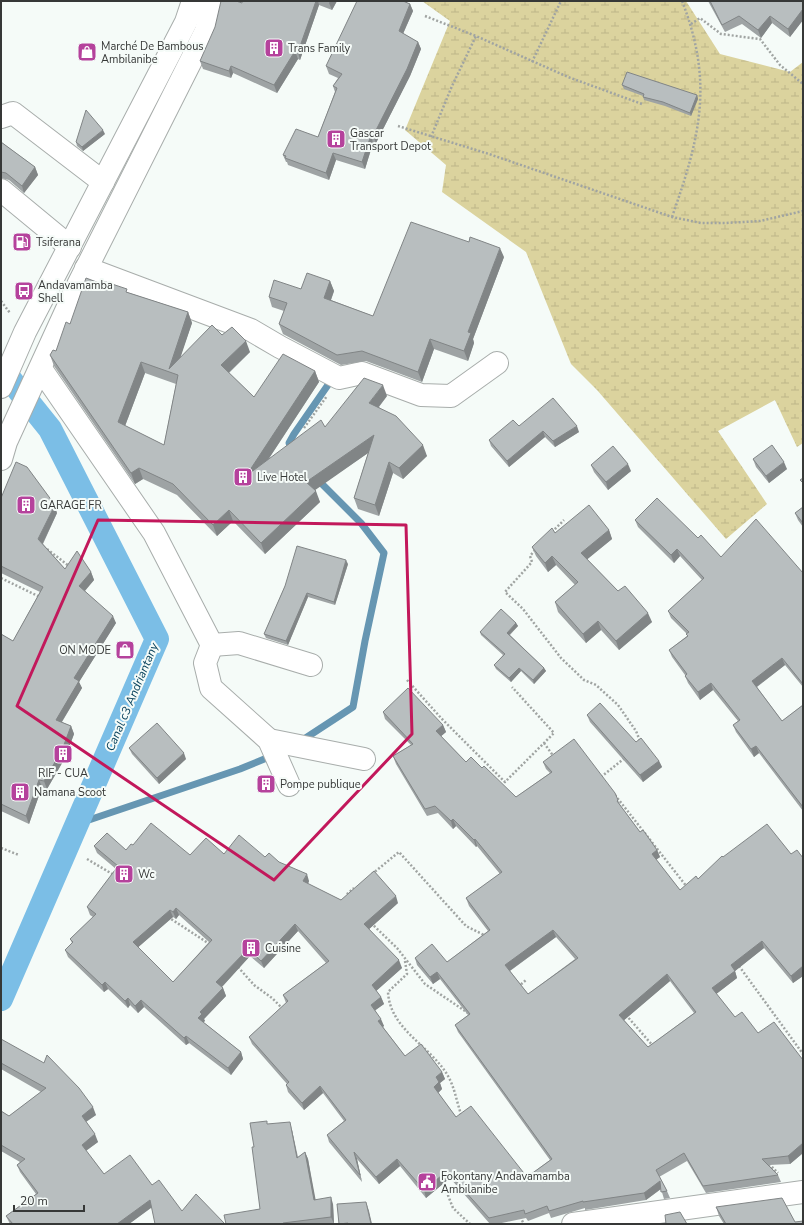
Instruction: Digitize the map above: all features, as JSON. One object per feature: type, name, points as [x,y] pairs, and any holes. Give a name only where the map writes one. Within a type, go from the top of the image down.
[{"type":"street","points":[[1,386],[21,342],[186,22],[193,1]]},
{"type":"street","points":[[4,451],[86,268],[206,31],[213,1]]},
{"type":"street","points":[[1,117],[14,113],[103,182]]},
{"type":"street","points":[[1,190],[70,247]]},
{"type":"street","points":[[86,268],[251,330],[339,378],[362,373],[422,395],[451,396],[496,363]]},
{"type":"street","points":[[39,374],[154,533],[212,644],[205,663],[211,688],[274,743],[285,777]]},
{"type":"street","points":[[212,644],[239,643],[311,665]]},
{"type":"street","points":[[274,743],[364,759]]},
{"type":"street","points":[[573,1224],[707,1215],[801,1193]]},
{"type":"path","points":[[532,62],[561,1]]},
{"type":"path","points":[[672,217],[689,169],[700,117],[698,54],[691,24],[682,1]]},
{"type":"path","points":[[425,16],[476,36],[532,62],[618,97],[642,104]]},
{"type":"path","points":[[691,24],[700,18],[721,34],[760,39],[780,65],[803,84]]},
{"type":"path","points":[[431,137],[452,86],[476,36]]},
{"type":"path","points":[[398,126],[489,154],[672,217],[701,223],[726,223],[760,221],[803,211]]},
{"type":"path","points":[[304,428],[339,378]]},
{"type":"path","points":[[548,536],[564,520]]},
{"type":"path","points":[[539,545],[530,556],[532,562],[505,592],[523,609],[561,658],[584,680],[596,685],[618,705],[636,730],[641,742],[637,746]]},
{"type":"path","points":[[44,547],[69,566]]},
{"type":"path","points":[[1,578],[43,598]]},
{"type":"path","points":[[407,680],[442,719],[505,782],[554,733],[512,687]]},
{"type":"path","points":[[544,743],[555,758],[560,754]]},
{"type":"path","points":[[602,777],[628,755]]},
{"type":"path","points":[[597,776],[602,777],[606,783]]},
{"type":"path","points":[[610,789],[687,888],[693,884]]},
{"type":"path","points":[[1,848],[19,855]]},
{"type":"path","points":[[370,876],[398,852],[466,926],[483,933],[487,937]]},
{"type":"path","points":[[87,859],[114,875]]},
{"type":"path","points":[[350,900],[346,895],[358,885]]},
{"type":"path","points":[[163,915],[215,949]]},
{"type":"path","points":[[367,920],[397,948],[425,984],[472,1016]]},
{"type":"path","points":[[405,960],[407,974],[388,992],[388,1002],[398,1022],[428,1051],[449,1077],[463,1120]]},
{"type":"path","points":[[735,961],[803,1054]]},
{"type":"path","points":[[233,963],[288,1014]]},
{"type":"path","points":[[513,991],[526,980]]},
{"type":"path","points":[[625,1012],[655,1048]]},
{"type":"path","points":[[769,1163],[801,1193]]},
{"type":"path","points":[[440,1176],[453,1208],[470,1224]]},
{"type":"path","points":[[518,1212],[524,1224]]},
{"type":"highlighted area","points":[[98,520],[406,525],[412,734],[274,880],[17,706]]},
{"type":"green space","points":[[422,1],[686,1],[720,54],[790,72],[803,62],[803,443],[797,447],[775,400],[718,431],[767,504],[726,539],[597,390],[571,364],[526,252],[442,192],[446,165],[405,130],[450,21]]},
{"type":"building","points":[[221,1],[236,1],[242,3],[242,1],[316,1],[298,52],[295,51],[274,85],[231,66],[229,71],[200,61],[215,27]]},
{"type":"building","points":[[357,1],[403,1],[410,4],[399,31],[418,42],[407,69],[373,136],[371,135],[362,162],[333,153],[326,173],[285,158],[286,156],[283,155],[296,129],[318,137],[337,88],[333,86],[342,74],[326,66]]},
{"type":"building","points":[[710,1],[803,1],[803,9],[788,29],[770,16],[758,30],[739,16],[722,25]]},
{"type":"building","points":[[627,72],[697,95],[690,113],[663,102],[643,97],[644,94],[622,85]]},
{"type":"building","points":[[86,110],[103,130],[82,147],[76,142]]},
{"type":"building","points":[[1,142],[35,167],[22,186],[6,173],[1,172]]},
{"type":"building","points":[[411,222],[469,242],[470,237],[500,248],[468,332],[471,333],[464,351],[430,339],[418,372],[362,351],[337,355],[279,324],[287,303],[269,297],[274,280],[301,289],[307,273],[330,281],[324,298],[373,316]]},
{"type":"building","points":[[86,278],[102,284],[103,281],[127,289],[126,292],[188,312],[169,369],[212,325],[222,335],[232,327],[246,341],[221,365],[254,397],[283,354],[315,371],[246,476],[321,420],[325,427],[364,378],[383,385],[369,403],[396,416],[423,445],[399,468],[389,462],[375,505],[354,498],[374,435],[306,482],[316,491],[261,543],[229,510],[213,525],[173,484],[139,468],[131,473],[50,355],[53,350],[56,351],[66,322],[70,324]],"holes":[[[141,362],[178,375],[164,445],[118,422]]]},
{"type":"building","points":[[553,398],[577,426],[553,441],[543,431],[507,461],[489,440],[513,420],[519,426]]},
{"type":"building","points":[[772,445],[784,462],[766,476],[753,459]]},
{"type":"building","points":[[613,446],[628,464],[606,482],[591,465]]},
{"type":"building","points":[[16,462],[27,467],[55,505],[38,539],[65,569],[77,551],[91,572],[79,586],[113,616],[74,678],[79,681],[56,720],[71,726],[62,750],[44,781],[39,780],[26,816],[1,804],[1,634],[13,641],[43,587],[1,566],[1,498]]},
{"type":"building","points":[[657,498],[698,538],[701,535],[721,557],[756,519],[803,573],[803,684],[782,658],[752,681],[782,721],[803,705],[803,807],[756,746],[751,749],[733,725],[740,720],[711,683],[698,692],[685,676],[687,674],[669,650],[688,636],[686,634],[689,632],[668,611],[704,578],[677,549],[671,555],[635,520]]},
{"type":"building","points":[[589,505],[609,530],[581,553],[618,591],[625,586],[648,613],[616,641],[598,621],[583,634],[555,602],[578,582],[552,556],[545,563],[532,547],[552,528],[555,533]]},
{"type":"building","points":[[803,507],[803,523],[795,513]]},
{"type":"building","points":[[297,546],[346,560],[334,602],[307,593],[286,641],[264,634],[285,586]]},
{"type":"building","points":[[501,609],[516,623],[507,633],[544,668],[533,680],[519,668],[509,678],[494,665],[505,654],[480,632]]},
{"type":"building","points":[[408,688],[443,725],[436,731],[466,762],[471,757],[482,768],[484,766],[516,797],[552,772],[543,762],[574,739],[615,793],[618,800],[617,801],[640,832],[643,830],[657,850],[652,854],[680,890],[696,876],[698,879],[722,856],[723,857],[767,824],[791,854],[797,850],[803,858],[803,966],[791,976],[762,941],[731,965],[735,971],[712,988],[735,1017],[742,1012],[758,1033],[774,1022],[803,1060],[803,1143],[788,1156],[762,1159],[778,1175],[703,1186],[684,1153],[656,1170],[667,1191],[661,1192],[660,1181],[644,1193],[583,1201],[549,1211],[547,1206],[525,1214],[524,1210],[489,1218],[447,1171],[424,1190],[397,1159],[376,1177],[354,1152],[360,1175],[327,1135],[346,1120],[320,1086],[302,1103],[286,1085],[289,1082],[249,1037],[288,1001],[283,995],[329,961],[295,924],[261,961],[248,949],[216,982],[223,988],[200,1012],[202,1014],[198,1018],[241,1052],[228,1068],[186,1036],[184,1038],[141,1000],[135,1006],[128,998],[125,1001],[105,982],[102,985],[65,950],[73,942],[70,939],[96,914],[87,907],[118,866],[94,846],[107,833],[126,850],[131,844],[133,845],[151,823],[190,855],[206,838],[224,854],[239,835],[265,857],[269,853],[279,862],[307,874],[303,881],[341,900],[374,871],[396,896],[364,924],[399,960],[372,985],[381,997],[371,1005],[381,1019],[378,1021],[405,1056],[421,1044],[442,1072],[436,1077],[439,1082],[434,1087],[456,1117],[471,1106],[527,1177],[552,1159],[455,1025],[470,1014],[437,972],[430,977],[415,958],[432,944],[447,962],[490,930],[466,898],[502,872],[475,839],[474,840],[453,819],[451,821],[435,806],[425,809],[393,756],[413,744],[383,712]],"holes":[[[176,908],[212,940],[173,982],[133,942],[170,910],[173,912]],[[553,930],[578,958],[528,994],[505,965]],[[667,974],[696,1012],[648,1047],[619,1015]]]},
{"type":"building","points":[[600,703],[636,742],[641,738],[659,761],[640,775],[587,715]]},
{"type":"building","points":[[157,723],[184,753],[157,778],[129,748]]},
{"type":"building","points":[[1,1039],[44,1063],[47,1055],[79,1088],[93,1107],[82,1116],[95,1134],[82,1145],[104,1174],[130,1155],[152,1185],[159,1180],[182,1211],[196,1194],[225,1224],[155,1224],[150,1200],[117,1224],[13,1224],[6,1216],[38,1193],[17,1165],[25,1159],[1,1145],[1,1111],[9,1116],[46,1088],[1,1063]]},
{"type":"building","points":[[267,1121],[267,1124],[290,1122],[297,1158],[305,1152],[314,1200],[331,1197],[331,1217],[283,1224],[226,1224],[224,1215],[260,1209],[252,1147],[254,1147],[250,1123]]},
{"type":"building","points":[[782,1198],[795,1222],[803,1221],[803,1224],[726,1224],[716,1207]]},
{"type":"building","points":[[366,1202],[371,1224],[339,1224],[337,1204]]},
{"type":"building","points":[[680,1212],[687,1224],[666,1224],[665,1215]]},
{"type":"waterway","name":"Canal c3 Andriantany","points":[[1,368],[50,429],[157,639],[1,999]]},
{"type":"waterway","points":[[292,452],[289,443],[330,382]]},
{"type":"waterway","points":[[301,741],[353,707],[365,641],[384,553],[361,523],[317,479]]},
{"type":"waterway","points":[[77,824],[240,769],[274,755]]},
{"type":"place","name":"Trans Family","points":[[274,48]]},
{"type":"place","name":"Marché De Bambous Ambilanibe","points":[[87,52]]},
{"type":"place","name":"Gascar Transport Depot","points":[[336,139]]},
{"type":"place","name":"Tsiferana","points":[[22,242]]},
{"type":"place","name":"Andavamamba Shell","points":[[24,291]]},
{"type":"place","name":"Live Hotel","points":[[243,477]]},
{"type":"place","name":"GARAGE FR","points":[[26,505]]},
{"type":"place","name":"ON MODE","points":[[125,650]]},
{"type":"place","name":"RIF - CUA","points":[[63,754]]},
{"type":"place","name":"Pompe publique","points":[[266,784]]},
{"type":"place","name":"Namana Scoot","points":[[20,792]]},
{"type":"place","name":"Wc","points":[[124,874]]},
{"type":"place","name":"Cuisine","points":[[251,948]]},
{"type":"place","name":"Fokontany Andavamamba Ambilanibe","points":[[427,1182]]}]
